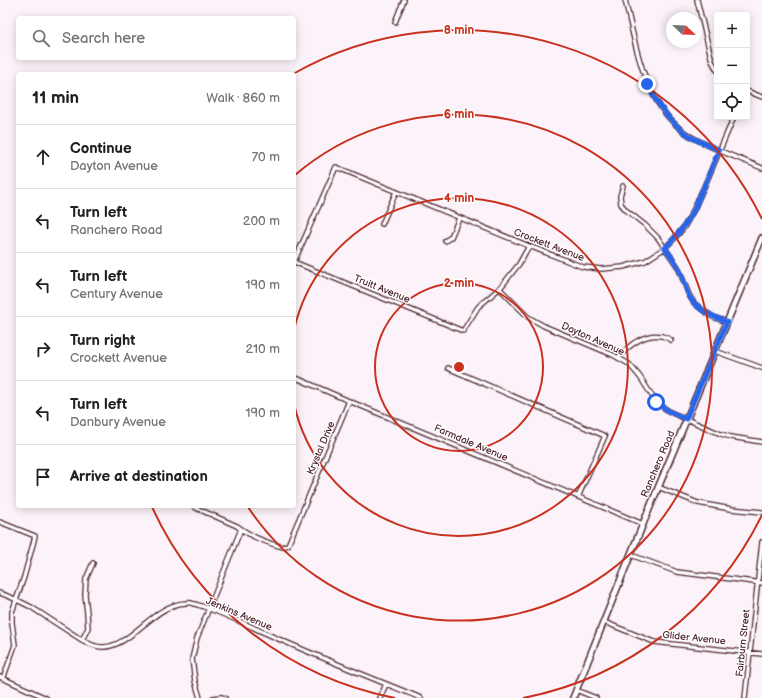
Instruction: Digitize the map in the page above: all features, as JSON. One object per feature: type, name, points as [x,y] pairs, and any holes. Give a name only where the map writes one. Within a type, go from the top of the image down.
[{"type":"main road","name":"Ranchero Road","points":[[573,698],[658,487],[762,238]]},
{"type":"street","points":[[395,22],[404,0]]},
{"type":"street","points":[[625,0],[647,84],[653,96],[667,116],[690,136],[762,168]]},
{"type":"street","points":[[697,0],[714,65]]},
{"type":"street","points":[[750,93],[762,97]]},
{"type":"street","name":"Crockett Avenue","points":[[296,257],[336,167],[583,267],[601,269],[623,267],[645,261],[665,248],[680,233],[704,187],[733,120]]},
{"type":"street","points":[[623,186],[620,196],[621,204],[658,238],[678,267],[689,295],[694,302],[713,317],[727,322]]},
{"type":"street","points":[[382,224],[396,192]]},
{"type":"street","points":[[445,241],[450,238],[459,218]]},
{"type":"street","points":[[499,288],[519,264],[529,246]]},
{"type":"street","name":"Truitt Avenue","points":[[296,263],[463,331],[478,307],[499,288]]},
{"type":"street","name":"Dayton Avenue","points":[[499,288],[528,317],[544,326],[613,355],[629,364],[640,377],[656,402],[670,412],[732,437],[762,442]]},
{"type":"street","points":[[618,358],[628,347],[638,340],[651,336],[662,336],[671,340]]},
{"type":"street","points":[[715,351],[762,368]]},
{"type":"street","points":[[448,368],[605,436],[578,497]]},
{"type":"street","name":"Farmdale Avenue","points":[[296,378],[643,524]]},
{"type":"street","name":"Krystal Drive","points":[[241,529],[269,544],[283,547],[288,544],[349,401]]},
{"type":"street","points":[[658,487],[698,503],[732,509],[762,512]]},
{"type":"street","points":[[196,508],[241,529],[197,638],[192,659],[195,681],[200,698]]},
{"type":"street","points":[[0,522],[35,536],[24,577],[12,612],[15,645],[2,678],[46,698]]},
{"type":"street","name":"Fairburn Street","points":[[745,698],[749,652],[760,583],[762,542]]},
{"type":"street","points":[[631,555],[677,572],[760,583]]},
{"type":"street","points":[[82,640],[88,628],[88,614],[84,595],[86,579],[93,563]]},
{"type":"street","points":[[0,593],[16,599]]},
{"type":"street","name":"Jenkins Avenue","points":[[16,599],[82,640],[91,645],[101,647],[111,646],[127,638],[152,617],[171,605],[187,602],[208,608],[421,698]]},
{"type":"street","name":"Glider Avenue","points":[[604,622],[654,642],[762,654]]},
{"type":"street","points":[[380,698],[386,684]]},
{"type":"street","points":[[576,690],[596,698]]},
{"type":"street","points":[[213,698],[225,698]]},
{"type":"route","points":[[647,84],[653,96],[667,116],[690,136],[719,150],[694,209],[680,233],[665,248],[678,267],[689,295],[694,302],[713,317],[727,322],[686,419],[670,412],[656,402]]}]
